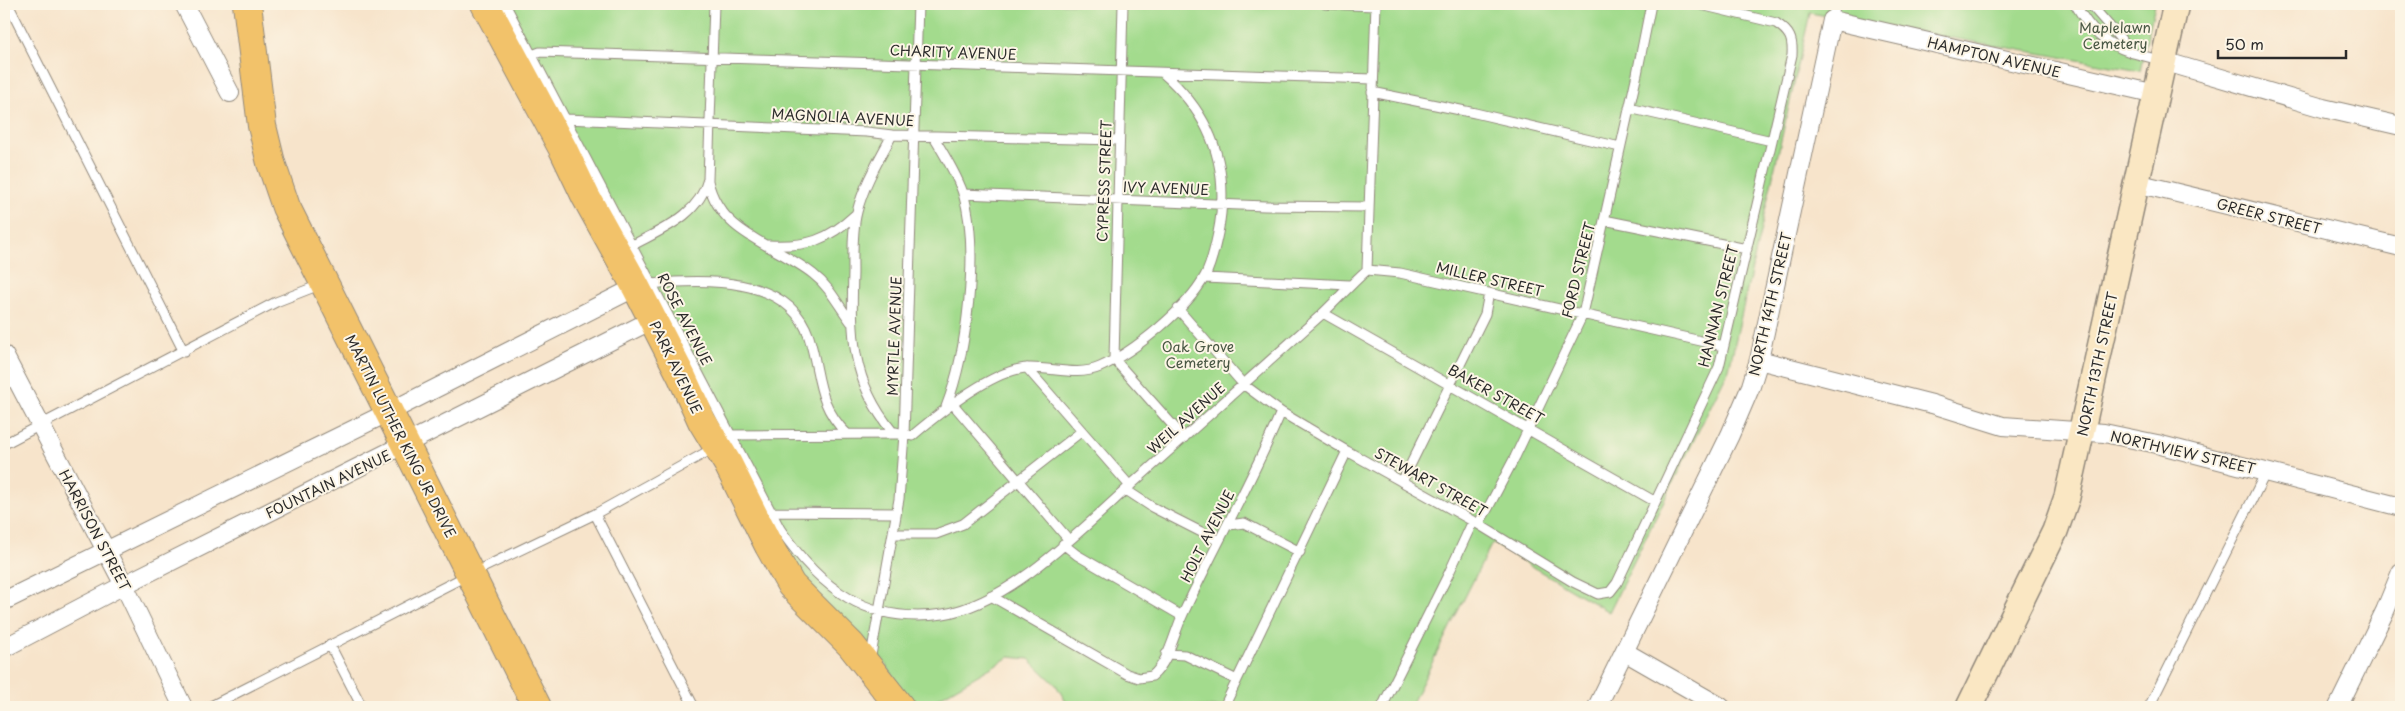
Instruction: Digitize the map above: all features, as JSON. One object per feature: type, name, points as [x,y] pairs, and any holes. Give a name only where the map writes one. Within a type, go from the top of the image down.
[{"type":"main road","name":"MARTIN LUTHER KING JR DRIVE","points":[[247,4],[255,84],[271,163],[286,207],[538,707]]},
{"type":"main road","name":"PARK AVENUE","points":[[484,4],[564,151],[586,197],[644,286],[652,320],[723,441],[728,464],[791,585],[851,645],[900,707]]},
{"type":"main road","name":"NORTH 13TH STREET","points":[[1969,707],[2054,531],[2067,497],[2083,433],[2176,4]]},
{"type":"street","points":[[184,4],[230,93]]},
{"type":"street","name":"HAMPTON AVENUE","points":[[1834,12],[2156,94]]},
{"type":"street","name":"NORTH 14TH STREET","points":[[1597,707],[1730,435],[1751,386],[1759,360],[1834,12]]},
{"type":"street","points":[[2163,61],[2323,108],[2401,126]]},
{"type":"street","name":"GREER STREET","points":[[2136,183],[2401,247]]},
{"type":"street","points":[[4,601],[104,550],[644,286]]},
{"type":"street","name":"FOUNTAIN AVENUE","points":[[4,648],[124,585],[652,320]]},
{"type":"street","name":"HARRISON STREET","points":[[4,355],[104,550],[124,585],[183,707]]},
{"type":"street","name":"NORTHVIEW STREET","points":[[1759,360],[1932,404],[2003,426],[2104,434],[2156,444],[2401,507]]},
{"type":"street","points":[[2338,707],[2385,611],[2401,572]]},
{"type":"street","points":[[1625,652],[1721,707]]},
{"type":"lane","points":[[8,4],[184,352]]},
{"type":"lane","name":"ROSE AVENUE","points":[[506,4],[631,246],[644,286],[723,441],[784,536],[809,568],[845,598],[880,611]]},
{"type":"lane","points":[[714,4],[708,179],[716,204],[731,224],[815,275],[833,294],[851,322]]},
{"type":"lane","name":"MYRTLE AVENUE","points":[[869,667],[896,513],[914,135],[918,4]]},
{"type":"lane","name":"CYPRESS STREET","points":[[1114,359],[1123,4]]},
{"type":"lane","points":[[1326,4],[1376,5],[1367,270]]},
{"type":"lane","name":"FORD STREET","points":[[1382,707],[1475,522],[1487,510],[1529,428],[1583,314],[1651,4]]},
{"type":"lane","name":"HANNAN STREET","points":[[1610,592],[1617,583],[1654,501],[1719,367],[1792,55],[1792,38],[1785,28],[1776,23],[1697,4]]},
{"type":"lane","points":[[2075,4],[2092,29],[2102,39],[2113,46],[2163,61]]},
{"type":"lane","points":[[2090,4],[2133,53]]},
{"type":"lane","name":"CHARITY AVENUE","points":[[532,55],[540,52],[1373,79]]},
{"type":"lane","points":[[209,707],[470,574],[595,514],[723,441],[847,434],[901,434],[912,436],[949,405],[1011,372],[1027,368],[1087,372],[1114,359],[1178,309],[1204,278],[1214,251],[1223,204],[1221,173],[1203,118],[1190,100],[1163,73]]},
{"type":"lane","points":[[1372,92],[1475,113],[1620,147]]},
{"type":"lane","points":[[1629,108],[1772,141]]},
{"type":"lane","name":"MAGNOLIA AVENUE","points":[[566,119],[709,124],[892,135],[1119,140]]},
{"type":"lane","points":[[892,135],[868,179],[856,214],[851,322],[855,357],[869,396],[885,423],[901,434]]},
{"type":"lane","points":[[933,136],[963,194],[970,238],[967,305],[949,405]]},
{"type":"lane","points":[[631,246],[685,216],[699,201],[708,179]]},
{"type":"lane","name":"IVY AVENUE","points":[[963,194],[1223,204],[1369,207]]},
{"type":"lane","points":[[765,245],[793,246],[822,239],[834,234],[856,214]]},
{"type":"lane","points":[[1604,220],[1747,249]]},
{"type":"lane","name":"WEIL AVENUE","points":[[880,611],[921,615],[944,614],[991,596],[1016,582],[1066,542],[1128,488],[1323,313],[1349,285],[1367,270]]},
{"type":"lane","name":"MILLER STREET","points":[[1367,270],[1400,273],[1723,346]]},
{"type":"lane","points":[[1204,278],[1349,285]]},
{"type":"lane","points":[[644,286],[670,282],[740,284],[762,291],[784,304],[805,326],[826,406],[837,424],[847,434]]},
{"type":"lane","points":[[4,444],[184,352],[276,302],[324,283]]},
{"type":"lane","points":[[1402,482],[1485,314],[1489,293]]},
{"type":"lane","name":"STEWART STREET","points":[[1178,309],[1243,384],[1282,412],[1347,451],[1475,522],[1573,582],[1598,594],[1610,592]]},
{"type":"lane","name":"BAKER STREET","points":[[1323,313],[1529,428],[1654,501]]},
{"type":"lane","points":[[1114,359],[1184,438]]},
{"type":"lane","points":[[1027,368],[1082,431],[1128,488],[1152,507],[1219,541]]},
{"type":"lane","points":[[949,405],[1016,481],[1077,555],[1182,616]]},
{"type":"lane","name":"HOLT AVENUE","points":[[991,596],[1127,674],[1147,678],[1156,672],[1166,654],[1182,616],[1219,541],[1229,525],[1282,412]]},
{"type":"lane","points":[[893,534],[936,534],[956,528],[982,511],[1016,481],[1082,431]]},
{"type":"lane","points":[[1224,707],[1347,451]]},
{"type":"lane","points":[[2149,707],[2266,472]]},
{"type":"lane","points":[[770,512],[896,513]]},
{"type":"lane","points":[[595,514],[694,707]]},
{"type":"lane","points":[[1229,525],[1244,523],[1300,552]]},
{"type":"lane","points":[[330,645],[362,707]]},
{"type":"lane","points":[[1166,654],[1186,655],[1237,680]]},
{"type":"green space","name":"Oak Grove Cemetery","points":[[495,4],[2155,4],[2140,71],[1810,13],[1729,369],[1609,612],[1492,543],[1410,707],[1069,707],[1056,685],[1029,659],[1009,657],[923,707],[913,707],[886,665],[864,638],[827,605],[779,545]]},
{"type":"park label","name":"Maplelawn Cemetery","points":[[2115,36]]}]
